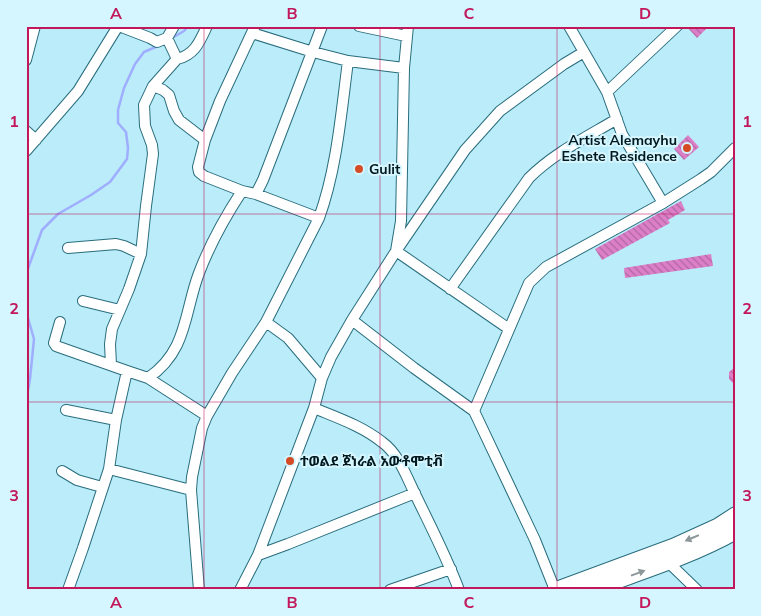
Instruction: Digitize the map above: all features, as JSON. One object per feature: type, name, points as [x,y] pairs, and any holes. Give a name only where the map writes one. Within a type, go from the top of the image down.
[{"type":"main road","points":[[555,590],[674,546],[718,526],[735,515]]},
{"type":"main road","points":[[592,590],[668,562],[735,532]]},
{"type":"street","points":[[26,60],[35,26]]},
{"type":"street","points":[[26,151],[78,91],[119,26],[157,42],[167,38],[174,26]]},
{"type":"street","points":[[111,366],[110,344],[112,329],[129,290],[141,254],[153,154],[152,145],[144,126],[144,105],[153,86],[177,59],[185,57],[192,52],[207,26]]},
{"type":"street","points":[[256,194],[322,26]]},
{"type":"street","points":[[569,26],[607,92],[622,134],[663,203]]},
{"type":"street","points":[[607,92],[677,26]]},
{"type":"street","points":[[365,27],[407,31],[404,68],[401,221],[396,251]]},
{"type":"street","points":[[319,218],[204,176],[198,167],[205,140],[220,101],[254,30],[313,52],[348,61],[404,68]]},
{"type":"street","points":[[167,38],[177,59]]},
{"type":"street","points":[[240,590],[258,555],[314,408],[322,378],[331,356],[396,251],[465,150],[500,111],[564,64],[584,52]]},
{"type":"street","points":[[199,590],[192,490],[202,428],[232,373],[266,322],[326,201],[338,141],[348,61]]},
{"type":"street","points":[[153,86],[169,95],[179,120],[205,140]]},
{"type":"street","points":[[450,289],[529,178],[554,157],[617,119]]},
{"type":"street","points":[[26,132],[36,140]]},
{"type":"street","points":[[474,411],[529,283],[546,267],[663,203],[701,179],[735,148]]},
{"type":"street","points":[[148,378],[165,364],[176,347],[185,328],[198,274],[227,214],[242,191]]},
{"type":"street","points":[[68,248],[116,244],[141,254]]},
{"type":"street","points":[[396,251],[509,329]]},
{"type":"street","points":[[83,301],[120,310]]},
{"type":"street","points":[[352,320],[474,411],[535,540],[555,590]]},
{"type":"street","points":[[60,322],[54,344],[148,378],[207,416]]},
{"type":"street","points":[[266,322],[288,338],[322,378]]},
{"type":"street","points":[[68,590],[109,469],[116,420],[127,371]]},
{"type":"street","points":[[314,408],[364,429],[384,443],[396,457],[415,493],[459,590]]},
{"type":"street","points":[[66,410],[116,420]]},
{"type":"street","points":[[109,469],[192,490]]},
{"type":"street","points":[[62,471],[77,480],[102,487]]},
{"type":"street","points":[[258,555],[415,493]]},
{"type":"street","points":[[668,562],[697,590]]},
{"type":"street","points":[[390,590],[451,569]]},
{"type":"building","points":[[690,26],[709,26],[697,38],[688,28]]},
{"type":"building","name":"Artist Alemayhu Eshete Residence","points":[[688,135],[699,147],[684,160],[674,149]]},
{"type":"building","points":[[681,201],[685,210],[668,220],[670,223],[602,260],[595,249]]},
{"type":"building","points":[[711,254],[713,266],[625,278],[624,268]]},
{"type":"building","points":[[735,367],[735,385],[729,379],[729,372]]},
{"type":"waterway","points":[[172,38],[184,31],[188,26]]},
{"type":"waterway","points":[[26,274],[42,230],[58,214],[110,182],[127,159],[126,132],[118,123],[118,110],[124,88],[135,64],[144,52],[158,46]]},
{"type":"waterway","points":[[26,311],[34,339],[26,401]]},
{"type":"place","name":"Artist Alemayhu Eshete Residence","points":[[687,148]]},
{"type":"place","name":"Gulit","points":[[359,169]]},
{"type":"place","name":"ተወልደ ጀነራል አውቶሞቲቭ","points":[[290,461]]}]
